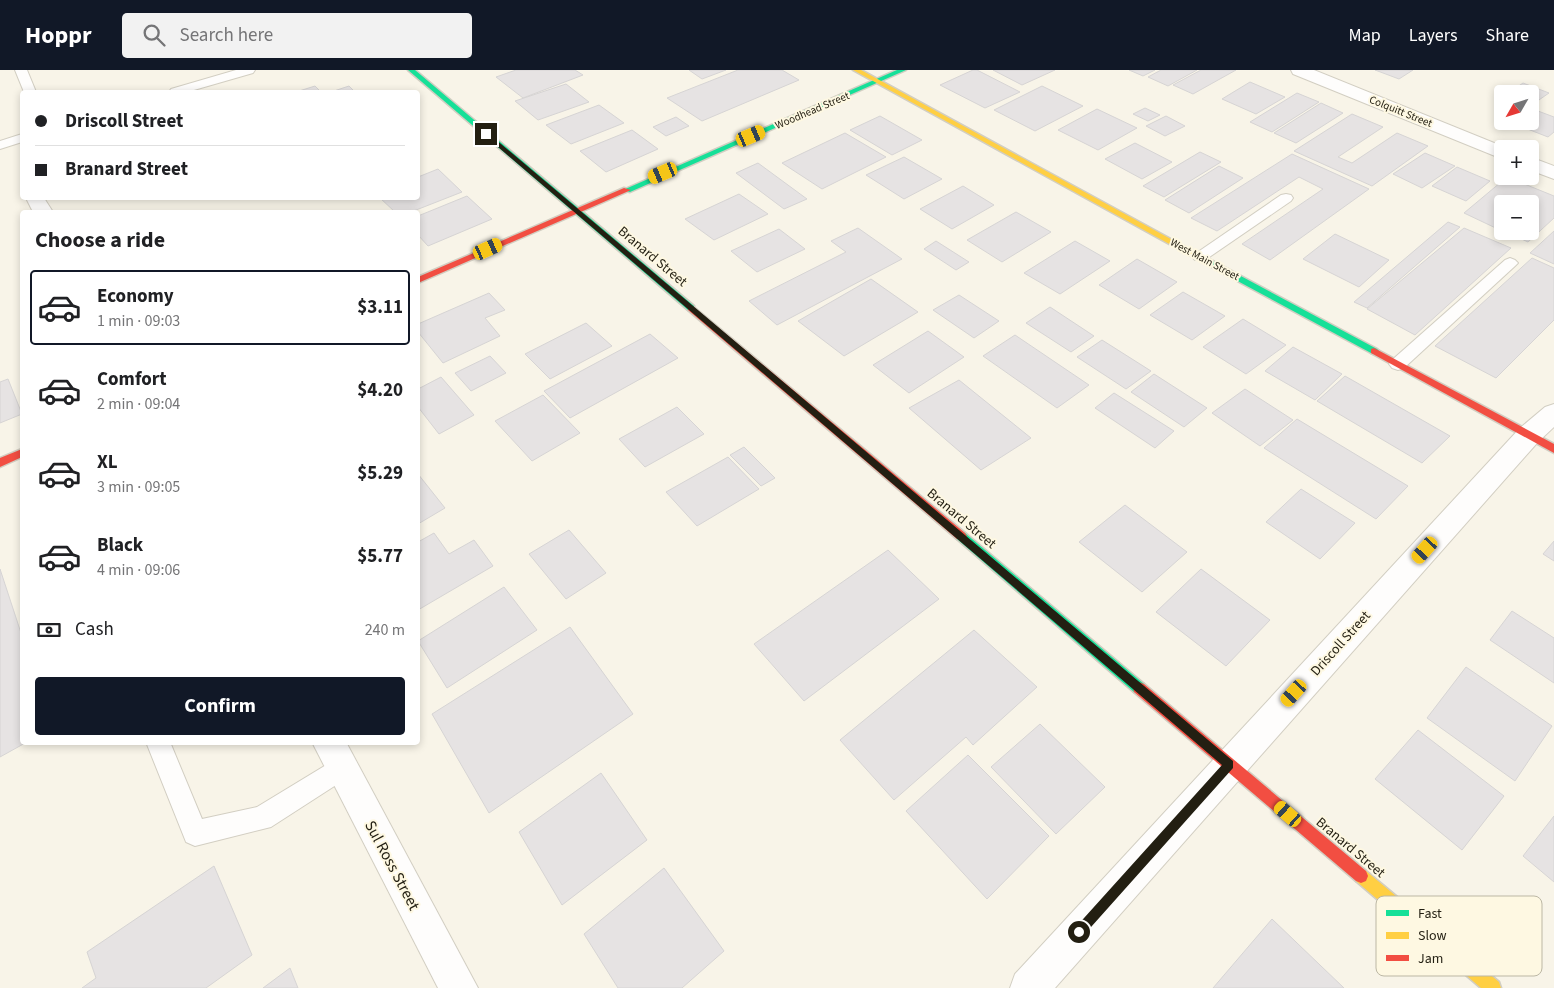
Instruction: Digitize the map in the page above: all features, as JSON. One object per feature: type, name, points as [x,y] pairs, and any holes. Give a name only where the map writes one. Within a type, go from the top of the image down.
[{"type":"street","name":"Branard Street","points":[[411,70],[1385,896]]},
{"type":"street","name":"West Main Street","points":[[856,70],[1541,442]]},
{"type":"street","name":"Woodhead Street","points":[[420,279],[903,70]]},
{"type":"street","name":"Colquitt Street","points":[[1299,70],[1494,149]]},
{"type":"street","points":[[1539,167],[1554,173]]},
{"type":"street","name":"Driscoll Street","points":[[1029,988],[1229,764],[1541,442],[1554,413]]},
{"type":"street","points":[[0,463],[20,454]]},
{"type":"street","name":"Sul Ross Street","points":[[334,755],[459,988]]},
{"type":"street","name":"Branard Street","points":[[1479,976],[1493,988]]},
{"type":"lane","points":[[22,70],[29,90]]},
{"type":"lane","points":[[181,90],[250,70]]},
{"type":"lane","points":[[0,145],[20,139]]},
{"type":"lane","points":[[1200,256],[1286,198]]},
{"type":"lane","points":[[1398,364],[1510,263]]},
{"type":"lane","points":[[159,745],[195,833],[262,818],[334,755]]},
{"type":"building","points":[[516,70],[575,70],[583,75],[523,98],[496,77]]},
{"type":"building","points":[[689,70],[726,70],[702,79]]},
{"type":"building","points":[[738,70],[782,70],[799,80],[702,121],[667,98]]},
{"type":"building","points":[[973,70],[977,70],[1020,92],[985,108],[940,85]]},
{"type":"building","points":[[993,70],[1055,70],[1022,85]]},
{"type":"building","points":[[1129,70],[1155,70],[1143,76]]},
{"type":"building","points":[[1161,70],[1197,70],[1168,86],[1148,77]]},
{"type":"building","points":[[1201,70],[1236,70],[1193,94],[1173,85]]},
{"type":"building","points":[[1375,70],[1413,70],[1399,79]]},
{"type":"building","points":[[1250,82],[1285,97],[1256,114],[1222,99]]},
{"type":"building","points":[[566,84],[589,102],[538,120],[515,101]]},
{"type":"building","points":[[315,86],[319,90],[302,90]]},
{"type":"building","points":[[349,86],[353,90],[337,90]]},
{"type":"building","points":[[1042,86],[1083,106],[1035,131],[994,110]]},
{"type":"building","points":[[1539,89],[1549,93],[1539,100]]},
{"type":"building","points":[[1297,93],[1319,102],[1272,132],[1250,122]]},
{"type":"building","points":[[1321,103],[1343,113],[1296,143],[1274,133]]},
{"type":"building","points":[[599,105],[624,123],[571,144],[546,125]]},
{"type":"building","points":[[1145,108],[1160,115],[1148,121],[1133,114]]},
{"type":"building","points":[[1097,109],[1137,128],[1098,150],[1058,130]]},
{"type":"building","points":[[1539,111],[1554,117],[1554,132],[1548,137],[1530,130],[1539,130]]},
{"type":"building","points":[[1352,114],[1383,127],[1338,157],[1352,163],[1397,133],[1428,146],[1372,186],[1294,151]]},
{"type":"building","points":[[880,116],[922,140],[892,155],[850,130]]},
{"type":"building","points":[[1166,116],[1185,126],[1165,136],[1146,126]]},
{"type":"building","points":[[676,117],[689,126],[666,136],[653,127]]},
{"type":"building","points":[[632,130],[658,149],[606,172],[580,151]]},
{"type":"building","points":[[845,133],[886,157],[822,189],[782,163]]},
{"type":"building","points":[[1135,143],[1172,162],[1142,179],[1105,159]]},
{"type":"building","points":[[1200,152],[1221,162],[1164,197],[1143,186]]},
{"type":"building","points":[[1425,153],[1455,166],[1422,188],[1393,174]]},
{"type":"building","points":[[1292,154],[1369,189],[1270,260],[1242,244],[1323,189],[1299,177],[1217,231],[1191,218]]},
{"type":"building","points":[[904,157],[942,179],[904,199],[866,175]]},
{"type":"building","points":[[758,163],[807,199],[784,209],[736,173]]},
{"type":"building","points":[[1219,166],[1243,178],[1189,213],[1165,200]]},
{"type":"building","points":[[1457,167],[1490,181],[1466,201],[1432,186]]},
{"type":"building","points":[[438,169],[462,192],[416,210],[393,210],[382,200],[420,200],[420,176]]},
{"type":"building","points":[[1497,185],[1527,185],[1554,196],[1554,218],[1539,232],[1539,195],[1494,195],[1494,227],[1464,213]]},
{"type":"building","points":[[963,186],[994,205],[952,229],[920,209]]},
{"type":"building","points":[[739,194],[768,214],[714,240],[685,219]]},
{"type":"building","points":[[467,196],[492,219],[428,246],[420,237],[420,215]]},
{"type":"building","points":[[1016,212],[1051,232],[1002,262],[967,240]]},
{"type":"building","points":[[1448,222],[1460,227],[1367,308],[1354,302]]},
{"type":"building","points":[[858,228],[902,259],[777,325],[749,301],[846,252],[831,241]]},
{"type":"building","points":[[1464,228],[1511,248],[1415,335],[1367,309]]},
{"type":"building","points":[[779,229],[805,249],[757,272],[731,251]]},
{"type":"building","points":[[1554,231],[1554,264],[1530,253]]},
{"type":"building","points":[[1335,234],[1389,260],[1359,287],[1303,259]]},
{"type":"building","points":[[936,241],[969,262],[956,270],[924,249]]},
{"type":"building","points":[[1075,241],[1110,261],[1060,294],[1024,273]]},
{"type":"building","points":[[1532,258],[1554,268],[1554,320],[1496,378],[1435,346]]},
{"type":"building","points":[[1137,259],[1177,282],[1139,309],[1099,285]]},
{"type":"building","points":[[871,279],[918,312],[844,356],[798,321]]},
{"type":"building","points":[[1183,292],[1225,316],[1192,340],[1150,315]]},
{"type":"building","points":[[489,293],[505,310],[485,318],[500,336],[443,363],[420,334],[420,323]]},
{"type":"building","points":[[959,295],[999,321],[974,338],[933,310]]},
{"type":"building","points":[[1050,307],[1094,336],[1071,352],[1026,323]]},
{"type":"building","points":[[1243,319],[1286,345],[1246,374],[1203,347]]},
{"type":"building","points":[[586,323],[612,346],[550,379],[525,354]]},
{"type":"building","points":[[928,331],[964,357],[909,393],[873,365]]},
{"type":"building","points":[[650,334],[678,358],[570,418],[544,391]]},
{"type":"building","points":[[1015,335],[1089,385],[1057,408],[983,356]]},
{"type":"building","points":[[1102,340],[1151,371],[1126,389],[1077,357]]},
{"type":"building","points":[[1293,347],[1342,374],[1315,400],[1265,371]]},
{"type":"building","points":[[490,356],[506,373],[471,391],[455,373]]},
{"type":"building","points":[[1154,374],[1207,408],[1184,427],[1131,392]]},
{"type":"building","points":[[1345,376],[1450,436],[1422,463],[1317,401]]},
{"type":"building","points":[[441,377],[474,415],[439,434],[420,410],[420,388]]},
{"type":"building","points":[[8,379],[20,409],[20,415],[0,423],[0,382]]},
{"type":"building","points":[[959,380],[1031,438],[981,470],[909,408]]},
{"type":"building","points":[[1245,389],[1293,420],[1260,446],[1212,413]]},
{"type":"building","points":[[1114,393],[1174,431],[1155,448],[1095,408]]},
{"type":"building","points":[[543,395],[580,433],[532,461],[495,421]]},
{"type":"building","points":[[677,407],[704,434],[645,467],[619,439]]},
{"type":"building","points":[[1297,419],[1408,486],[1376,519],[1264,448]]},
{"type":"building","points":[[744,447],[775,478],[761,486],[730,455]]},
{"type":"building","points":[[728,457],[759,489],[697,526],[666,492]]},
{"type":"building","points":[[420,477],[445,508],[420,523]]},
{"type":"building","points":[[1301,489],[1355,523],[1320,559],[1266,522]]},
{"type":"building","points":[[1125,505],[1187,552],[1142,592],[1079,542]]},
{"type":"building","points":[[569,530],[606,573],[566,599],[529,554]]},
{"type":"building","points":[[434,533],[449,554],[474,540],[493,566],[420,609],[420,541]]},
{"type":"building","points":[[1554,541],[1554,561],[1543,554]]},
{"type":"building","points":[[888,550],[939,599],[804,701],[754,644]]},
{"type":"building","points":[[0,569],[20,630],[20,745],[22,745],[0,757]]},
{"type":"building","points":[[1201,569],[1270,620],[1226,666],[1156,612]]},
{"type":"building","points":[[504,587],[537,630],[447,688],[420,644],[420,640]]},
{"type":"building","points":[[1512,611],[1554,638],[1554,683],[1490,640]]},
{"type":"building","points":[[570,627],[633,714],[489,813],[432,714]]},
{"type":"building","points":[[974,630],[1037,687],[973,745],[966,737],[894,800],[840,740]]},
{"type":"building","points":[[1466,667],[1552,726],[1515,781],[1427,718]]},
{"type":"building","points":[[1040,724],[1105,787],[1056,834],[991,767]]},
{"type":"building","points":[[1418,730],[1504,796],[1462,850],[1375,779]]},
{"type":"building","points":[[968,755],[1049,836],[987,899],[906,811]]},
{"type":"building","points":[[601,773],[647,840],[562,905],[519,832]]},
{"type":"building","points":[[1554,816],[1554,882],[1523,856]]},
{"type":"building","points":[[214,866],[252,955],[206,988],[82,988],[96,978],[87,952]]},
{"type":"building","points":[[664,868],[724,951],[682,988],[618,988],[584,934]]},
{"type":"building","points":[[1272,919],[1344,988],[1213,988]]},
{"type":"building","points":[[290,968],[298,988],[263,988]]},
{"type":"traffic: fast","points":[[411,70],[691,308]]},
{"type":"traffic: fast","points":[[627,190],[903,70]]},
{"type":"traffic: fast","points":[[1196,255],[1374,351]]},
{"type":"traffic: fast","points":[[961,536],[1139,688]]},
{"type":"traffic: slow","points":[[856,70],[1196,255]]},
{"type":"traffic: slow","points":[[1361,876],[1385,896]]},
{"type":"traffic: slow","points":[[1479,976],[1493,988]]},
{"type":"traffic: jam","points":[[420,279],[627,190]]},
{"type":"traffic: jam","points":[[691,308],[961,536]]},
{"type":"traffic: jam","points":[[1374,351],[1554,449]]},
{"type":"traffic: jam","points":[[0,463],[20,454]]},
{"type":"traffic: jam","points":[[1139,688],[1361,876]]},
{"type":"route","points":[[486,134],[1229,764],[1079,932]]}]
